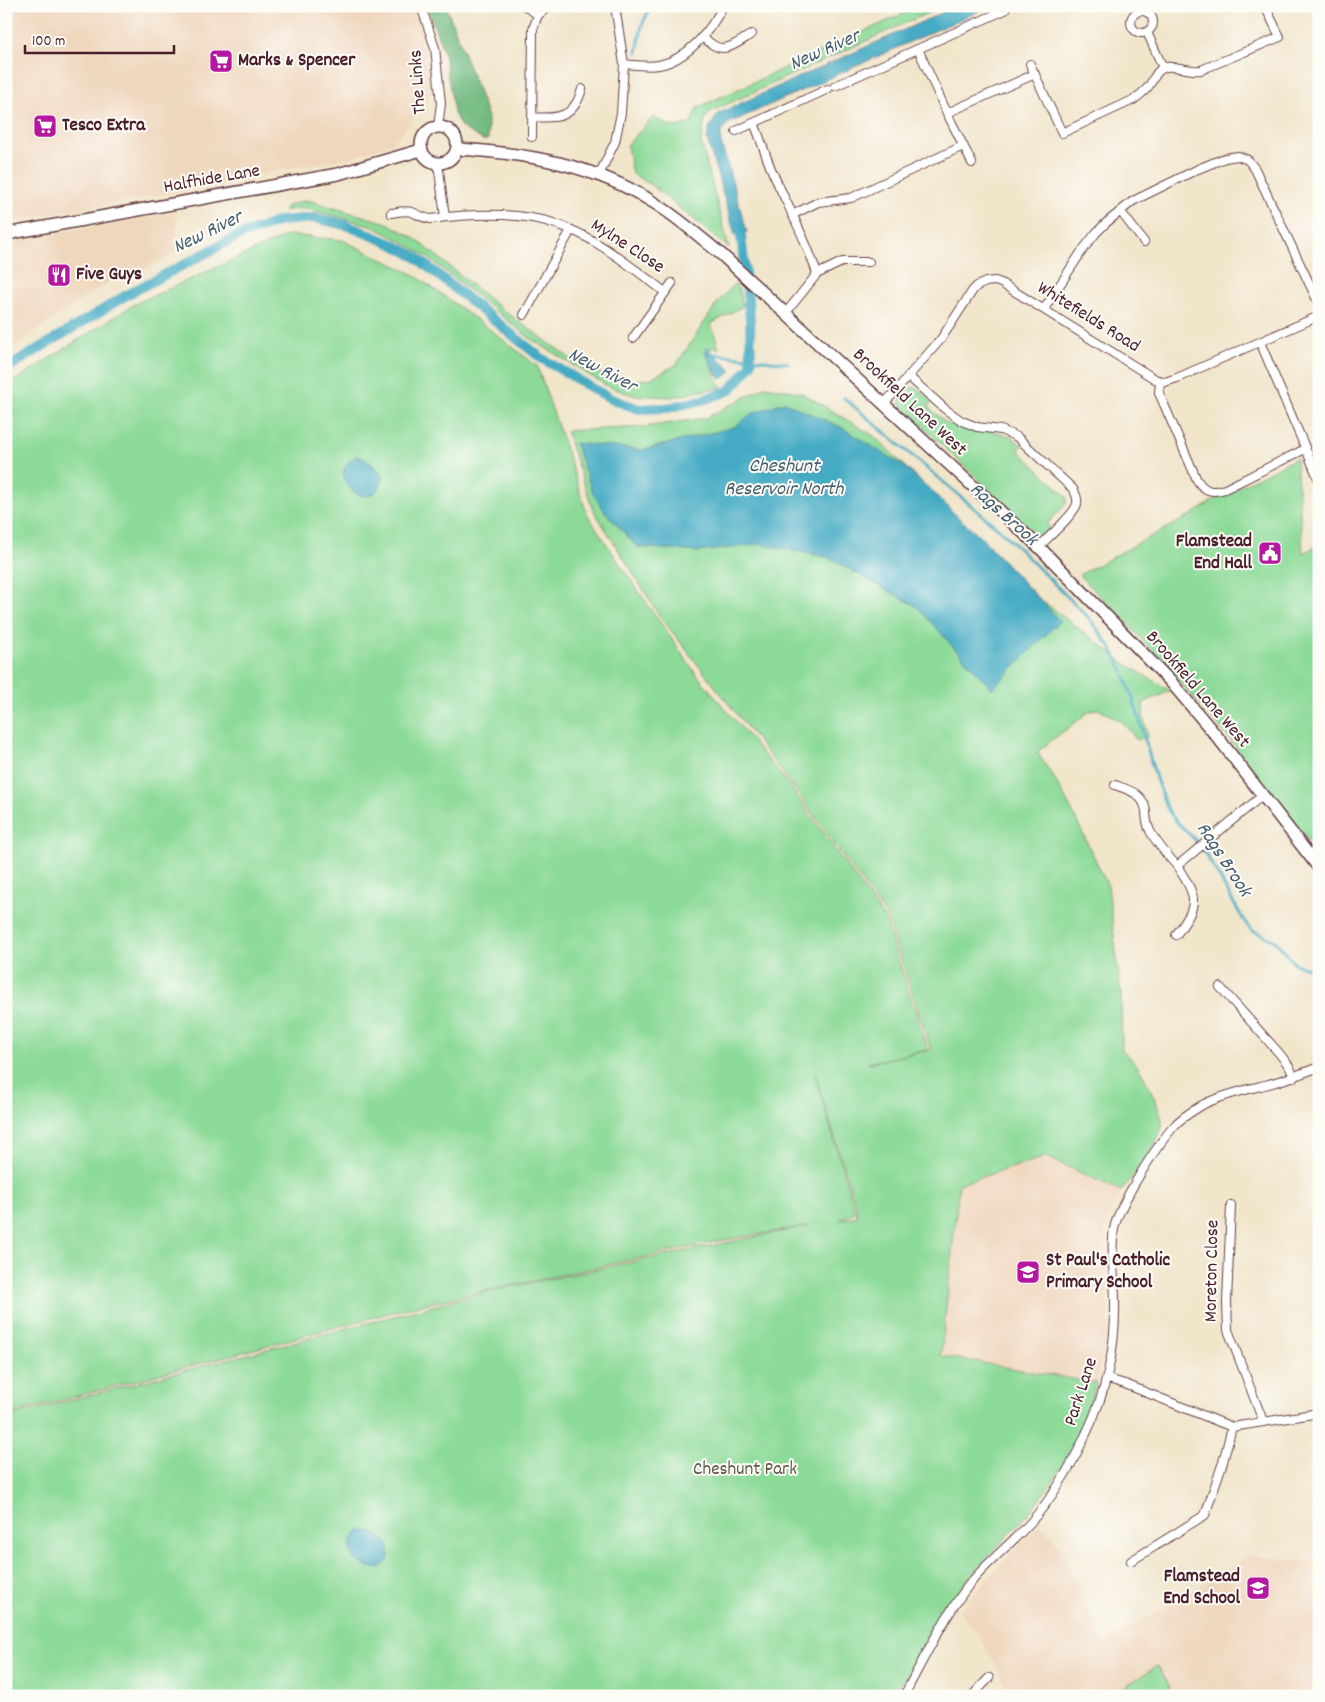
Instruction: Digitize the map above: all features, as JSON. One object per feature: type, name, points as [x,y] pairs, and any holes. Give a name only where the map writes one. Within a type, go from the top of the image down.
[{"type":"main road","points":[[438,127],[448,129],[453,133],[457,143],[457,149],[450,160],[444,163],[428,160],[421,150],[422,139],[425,133],[438,127]]},
{"type":"main road","name":"Brookfield Lane West","points":[[457,149],[526,156],[564,164],[599,175],[656,204],[685,225],[731,264],[1038,547],[1171,682],[1263,795],[1319,868]]},
{"type":"main road","name":"Halfhide Lane","points":[[6,234],[338,174],[421,150]]},
{"type":"street","name":"The Links","points":[[421,6],[435,48],[441,103],[438,127]]},
{"type":"street","points":[[525,6],[538,15]]},
{"type":"street","points":[[532,137],[532,29],[538,15],[550,6]]},
{"type":"street","points":[[599,175],[615,142],[622,113],[624,64],[615,6]]},
{"type":"street","points":[[624,64],[650,66],[664,64],[679,56],[702,37],[723,6]]},
{"type":"street","points":[[1030,64],[1062,133],[1133,100],[1142,94],[1155,75],[1163,68],[1173,67],[1191,71],[1201,70],[1280,37],[1265,6]]},
{"type":"street","points":[[1136,9],[1145,11],[1153,19],[1152,27],[1147,32],[1139,33],[1132,28],[1130,21],[1136,9]]},
{"type":"street","points":[[736,131],[1005,10]]},
{"type":"street","points":[[1147,32],[1163,68]]},
{"type":"street","points":[[702,37],[720,48],[729,47],[752,34]]},
{"type":"street","points":[[918,49],[972,163]]},
{"type":"street","points":[[947,113],[1035,74]]},
{"type":"street","points":[[532,117],[555,118],[565,114],[576,105],[582,89]]},
{"type":"street","points":[[754,124],[762,139],[768,162],[811,256],[817,274]]},
{"type":"street","points":[[792,215],[818,202],[851,198],[963,146]]},
{"type":"street","points":[[1044,309],[1082,251],[1106,222],[1133,201],[1207,165],[1225,158],[1238,156],[1248,160],[1255,169],[1319,304]]},
{"type":"street","points":[[438,163],[445,217]]},
{"type":"street","name":"Mylne Close","points":[[391,213],[412,212],[431,219],[500,215],[556,224],[571,230],[602,248],[665,292]]},
{"type":"street","points":[[1120,212],[1144,242]]},
{"type":"street","name":"Mylne Close","points":[[524,315],[571,230]]},
{"type":"street","points":[[785,314],[817,274],[842,262],[869,262]]},
{"type":"street","name":"Whitefields Road","points":[[884,404],[941,339],[973,290],[982,283],[991,280],[1001,283],[1160,382]]},
{"type":"street","name":"Mylne Close","points":[[633,338],[672,283]]},
{"type":"street","points":[[1305,449],[1225,489],[1215,492],[1206,490],[1197,480],[1159,393],[1160,382],[1171,381],[1319,316]]},
{"type":"street","points":[[1260,342],[1319,480]]},
{"type":"street","points":[[908,376],[945,409],[962,421],[976,427],[1001,430],[1017,437],[1073,489],[1077,498],[1073,511],[1038,547]]},
{"type":"street","points":[[1114,785],[1132,791],[1141,798],[1146,820],[1154,838],[1192,890],[1193,904],[1190,916],[1176,935]]},
{"type":"street","points":[[1176,866],[1263,795]]},
{"type":"street","points":[[1220,987],[1283,1058],[1294,1077]]},
{"type":"street","name":"Park Lane","points":[[905,1696],[928,1649],[958,1600],[970,1584],[1030,1523],[1065,1473],[1086,1434],[1108,1378],[1115,1322],[1112,1251],[1115,1227],[1124,1204],[1165,1138],[1176,1124],[1212,1100],[1294,1077],[1319,1067]]},
{"type":"street","name":"Moreton Close","points":[[1232,1205],[1227,1302],[1228,1330],[1263,1421]]},
{"type":"street","points":[[1108,1378],[1232,1427],[1319,1413]]},
{"type":"street","points":[[1131,1561],[1205,1515],[1232,1427]]},
{"type":"street","points":[[972,1696],[989,1678]]},
{"type":"shaded area","points":[[6,6],[414,6],[426,36],[433,66],[433,90],[423,109],[392,144],[348,158],[273,171],[226,183],[6,222]]},
{"type":"shaded area","points":[[176,212],[179,251],[142,270],[115,277],[6,352],[6,242]]},
{"type":"shaded area","name":"St Paul's Catholic Primary School","points":[[1046,1157],[1121,1191],[1108,1215],[1105,1231],[1108,1277],[1108,1332],[1096,1383],[941,1356],[959,1184]]},
{"type":"shaded area","name":"Flamstead End School","points":[[1040,1523],[1057,1543],[1069,1565],[1103,1645],[1250,1555],[1319,1563],[1319,1646],[1311,1696],[1012,1696],[979,1635],[959,1610]]},
{"type":"green space","points":[[427,6],[446,6],[488,117],[488,140],[483,140],[461,127],[454,113],[444,53]]},
{"type":"green space","points":[[920,6],[943,6],[710,112],[705,119],[701,142],[729,248],[650,184],[632,174],[627,145],[653,117],[672,127],[691,124],[697,108]]},
{"type":"green space","points":[[307,200],[387,223],[411,236],[500,308],[581,366],[620,381],[649,379],[676,365],[718,302],[735,284],[739,290],[743,306],[711,324],[719,348],[708,348],[705,351],[721,387],[673,397],[632,395],[607,386],[531,339],[426,256],[401,241],[370,225],[303,208],[283,211],[287,206]]},
{"type":"green space","name":"Cheshunt Park","points":[[288,235],[342,240],[413,274],[537,366],[587,514],[696,674],[786,781],[885,919],[928,1050],[868,1063],[931,1050],[887,917],[786,777],[659,615],[593,509],[566,431],[643,427],[706,418],[766,386],[802,393],[874,436],[1040,599],[1126,664],[1170,691],[1143,703],[1143,715],[1148,736],[1137,740],[1121,721],[1098,709],[1090,711],[1037,752],[1071,809],[1108,886],[1121,993],[1122,1050],[1136,1064],[1148,1085],[1160,1112],[1162,1125],[1151,1150],[1121,1191],[1046,1157],[959,1184],[941,1356],[1096,1383],[1081,1429],[1054,1480],[1028,1514],[973,1573],[953,1598],[912,1668],[899,1686],[897,1696],[6,1696],[6,1417],[486,1292],[808,1226],[719,1241],[416,1306],[6,1415],[6,386],[133,305]],"holes":[[[815,1074],[856,1207],[857,1216],[840,1220],[855,1212]]]},
{"type":"green space","points":[[913,387],[932,401],[928,407],[949,425],[955,421],[1010,436],[1022,445],[1019,451],[1067,497],[1066,504],[1047,524],[1051,529],[1044,534],[1037,535],[900,405],[900,399],[903,394]]},
{"type":"green space","points":[[1296,458],[1303,553],[1319,545],[1319,855],[1224,732],[1138,635],[1079,575],[1195,513],[1215,499]]},
{"type":"green space","points":[[1157,1666],[1170,1687],[1155,1696],[1122,1696],[1119,1690]]},
{"type":"water","points":[[957,6],[990,6],[727,124],[721,133],[721,143],[747,232],[735,235],[707,139],[710,126],[719,113]]},
{"type":"water","points":[[708,348],[732,371],[721,379],[714,370],[705,351]]},
{"type":"water","name":"Cheshunt Reservoir North","points":[[784,402],[841,427],[902,465],[977,533],[1060,621],[992,689],[916,606],[827,557],[759,544],[699,552],[637,547],[606,513],[593,494],[575,443],[643,450],[734,427],[753,413]]},
{"type":"water","points":[[357,456],[373,465],[383,478],[377,490],[369,495],[360,495],[346,483],[344,474],[347,464]]},
{"type":"water","points":[[359,1530],[372,1532],[388,1543],[389,1558],[379,1569],[366,1566],[354,1559],[350,1545]]},
{"type":"waterway","name":"Rags Brook","points":[[637,53],[642,25],[651,6]]},
{"type":"waterway","name":"New River","points":[[6,369],[130,293],[238,236],[280,221],[315,218],[346,225],[392,244],[416,257],[541,358],[611,399],[639,409],[668,408],[706,399],[730,390],[751,365],[750,319],[741,235],[737,222]]},
{"type":"waterway","name":"Rags Brook","points":[[707,349],[709,353],[714,354],[788,363]]},
{"type":"waterway","name":"Rags Brook","points":[[844,398],[1000,530],[1088,617],[1112,649],[1123,671]]},
{"type":"waterway","name":"Rags Brook","points":[[1124,675],[1131,691],[1160,790],[1169,811],[1203,851],[1248,926],[1252,930],[1275,941],[1295,964],[1319,971]]},
{"type":"place","name":"Marks & Spencer","points":[[221,61]]},
{"type":"place","name":"Tesco Extra","points":[[45,126]]},
{"type":"place","name":"Five Guys","points":[[59,275]]},
{"type":"place","name":"Flamstead End Hall","points":[[1270,553]]},
{"type":"place","name":"St Paul's Catholic Primary School","points":[[1028,1272]]},
{"type":"place","name":"Flamstead End School","points":[[1258,1588]]}]
